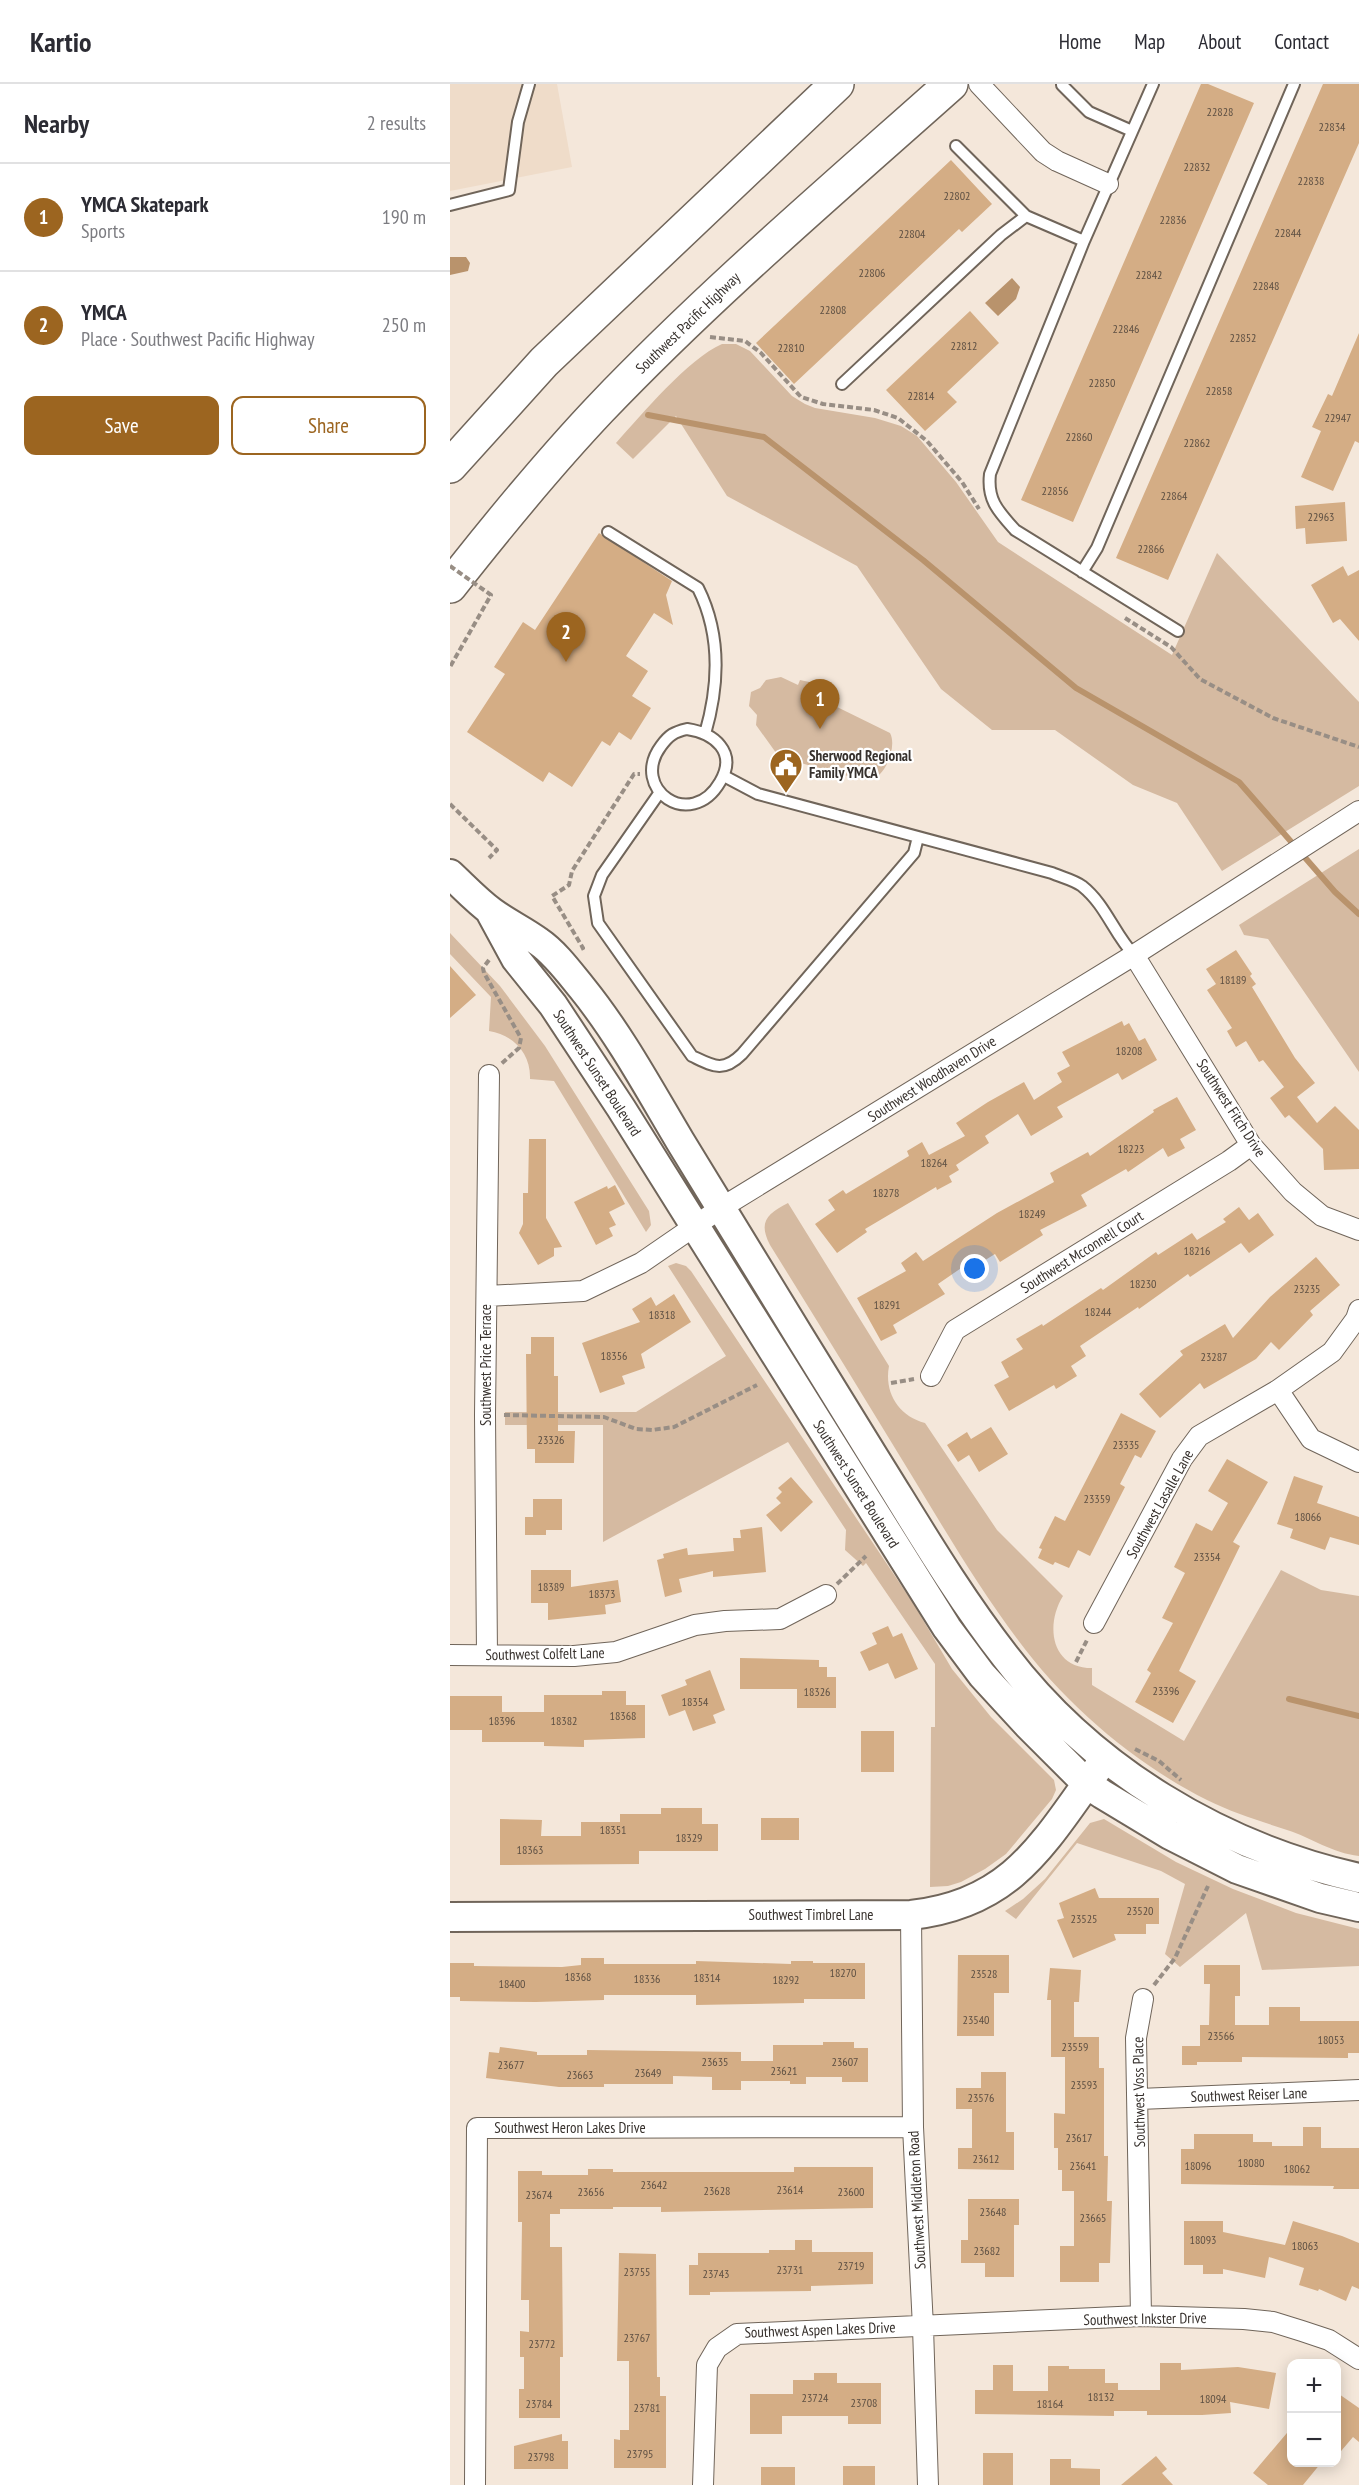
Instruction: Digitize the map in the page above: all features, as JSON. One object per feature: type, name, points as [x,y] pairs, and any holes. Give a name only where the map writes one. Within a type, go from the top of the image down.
[{"type":"highway","points":[[450,466],[544,362],[837,84]]},
{"type":"highway","name":"Southwest Pacific Highway","points":[[450,586],[558,456],[651,357],[788,229],[951,84]]},
{"type":"main road","name":"Southwest Sunset Boulevard","points":[[450,874],[490,911],[542,944],[583,989],[624,1050],[806,1347],[981,1624],[1030,1685],[1075,1733],[1116,1751],[1163,1798],[1229,1834],[1309,1865],[1359,1878]]},
{"type":"main road","name":"Southwest Sunset Boulevard","points":[[490,911],[516,959],[553,1005],[947,1628],[999,1695],[1087,1784],[1170,1835],[1237,1869],[1311,1895],[1359,1907]]},
{"type":"main road","name":"Southwest Timbrel Lane","points":[[450,1917],[911,1915],[950,1909],[966,1904],[995,1889],[1009,1878],[1038,1848],[1087,1784],[1116,1751]]},
{"type":"street","points":[[979,84],[1043,152],[1057,161],[1108,184]]},
{"type":"street","name":"Southwest Woodhaven Drive","points":[[487,1296],[583,1291],[641,1263],[721,1208],[1134,955],[1359,811]]},
{"type":"street","name":"Southwest Fitch Drive","points":[[1134,955],[1251,1144],[1293,1192],[1322,1216],[1359,1230]]},
{"type":"street","name":"Southwest Price Terrace","points":[[487,1655],[486,1415],[489,1075]]},
{"type":"street","name":"Southwest Mcconnell Court","points":[[932,1376],[955,1330],[1229,1161],[1251,1144]]},
{"type":"street","name":"Southwest Lasalle Lane","points":[[1094,1623],[1182,1459],[1199,1436],[1278,1390],[1332,1352],[1356,1319],[1359,1310]]},
{"type":"street","points":[[1278,1390],[1311,1439],[1359,1462]]},
{"type":"street","name":"Southwest Colfelt Lane","points":[[450,1655],[574,1656],[616,1652],[695,1625],[780,1618],[826,1595]]},
{"type":"street","name":"Southwest Middleton Road","points":[[911,1915],[913,2127],[928,2485]]},
{"type":"street","name":"Southwest Voss Place","points":[[1141,2316],[1137,2038],[1143,1999]]},
{"type":"street","name":"Southwest Reiser Lane","points":[[1138,2099],[1359,2090]]},
{"type":"street","name":"Southwest Heron Lakes Drive","points":[[475,2485],[477,2128],[913,2127]]},
{"type":"street","name":"Southwest Inkster Drive","points":[[923,2327],[1141,2316],[1244,2319],[1273,2322],[1329,2340],[1359,2359]]},
{"type":"street","name":"Southwest Aspen Lakes Drive","points":[[703,2485],[705,2379],[711,2356],[724,2341],[737,2334],[752,2332],[923,2327]]},
{"type":"lane","points":[[450,205],[509,190],[518,122],[529,84]]},
{"type":"lane","points":[[1153,84],[1084,241],[990,474],[988,490],[997,510],[1015,530],[1178,631]]},
{"type":"lane","points":[[1082,572],[1097,548],[1294,84]]},
{"type":"lane","points":[[1062,85],[1089,112],[1132,131]]},
{"type":"lane","points":[[956,146],[1026,216],[1084,241]]},
{"type":"lane","points":[[842,384],[1001,235],[1026,216]]},
{"type":"lane","points":[[608,532],[698,588],[705,601],[711,621],[716,674],[714,705],[705,734]]},
{"type":"lane","points":[[687,729],[705,734],[716,739],[723,747],[726,760],[724,776],[715,791],[701,802],[686,806],[667,799],[660,792],[652,773],[653,757],[674,732],[687,729]]},
{"type":"lane","points":[[724,776],[758,794],[1052,873],[1082,885],[1105,911],[1126,947],[1134,955]]},
{"type":"lane","points":[[660,792],[602,875],[594,896],[598,923],[692,1056],[715,1068],[733,1063],[742,1054],[914,853],[918,837]]},
{"type":"path","points":[[450,566],[491,595],[450,667]]},
{"type":"path","points":[[576,953],[583,948],[552,896],[569,885],[572,871],[634,774],[652,773]]},
{"type":"path","points":[[450,804],[497,850],[489,858]]},
{"type":"path","points":[[489,960],[483,968],[484,973],[521,1038],[519,1048],[489,1075]]},
{"type":"path","points":[[486,1415],[604,1417],[636,1429],[652,1430],[674,1427],[756,1385]]},
{"type":"path","points":[[826,1595],[866,1556]]},
{"type":"path","points":[[1077,1662],[1094,1623]]},
{"type":"path","points":[[1116,1751],[1159,1761],[1186,1784]]},
{"type":"path","points":[[1143,1999],[1175,1958],[1208,1886]]},
{"type":"shaded area","points":[[450,84],[557,84],[572,167],[450,191]]},
{"type":"shaded area","points":[[450,257],[466,257],[470,263],[468,271],[450,275]]},
{"type":"shaded area","points":[[1012,278],[1020,287],[1016,299],[998,316],[985,303]]},
{"type":"shaded area","points":[[722,344],[736,344],[750,351],[792,396],[805,404],[815,408],[875,418],[901,426],[917,436],[956,482],[998,542],[1172,655],[1217,553],[1359,702],[1359,786],[1222,871],[1177,803],[1133,785],[1055,730],[992,730],[941,689],[857,566],[727,496],[676,416],[633,459],[616,443],[680,374],[709,351]]},
{"type":"shaded area","points":[[781,677],[798,685],[800,680],[814,683],[828,694],[827,698],[833,705],[890,733],[891,754],[880,774],[872,779],[862,780],[779,757],[756,725],[757,715],[749,706],[751,692],[760,688],[766,680]]},
{"type":"shaded area","points":[[1359,849],[1359,1072],[1268,939],[1244,935],[1239,925]]},
{"type":"shaded area","points":[[450,933],[500,986],[545,1046],[649,1211],[651,1225],[646,1232],[554,1081],[530,1079],[528,1062],[519,1047],[506,1037],[489,1031],[491,997],[450,954]]},
{"type":"shaded area","points":[[788,1203],[889,1366],[889,1385],[895,1402],[907,1415],[925,1423],[997,1530],[1063,1596],[1054,1619],[1055,1643],[1060,1653],[1068,1661],[1078,1666],[1092,1668],[1092,1685],[1184,1741],[1281,1570],[1321,1590],[1359,1596],[1359,1856],[1331,1849],[1296,1833],[1237,1813],[1180,1785],[1128,1751],[1104,1731],[1080,1710],[1037,1664],[963,1560],[770,1245],[765,1230],[767,1220],[770,1215]]},
{"type":"shaded area","points":[[676,1263],[686,1266],[691,1271],[913,1603],[952,1669],[991,1717],[1054,1780],[1056,1790],[1052,1799],[1006,1854],[961,1882],[948,1886],[930,1887],[931,1727],[935,1727],[935,1664],[866,1563],[863,1566],[845,1550],[846,1530],[788,1442],[603,1542],[603,1425],[505,1425],[505,1412],[636,1412],[726,1356],[668,1266]]},
{"type":"shaded area","points":[[1104,1819],[1176,1862],[1233,1889],[1296,1913],[1359,1929],[1359,1966],[1262,1970],[1246,1913],[1180,1967],[1165,1954],[1185,1884],[1161,1871],[1077,1843],[1016,1919],[1005,1911],[1023,1899],[1045,1879],[1090,1823]]},
{"type":"building","points":[[1201,84],[1208,84],[1254,103],[1073,522],[1021,500]]},
{"type":"building","points":[[1323,84],[1359,84],[1359,143],[1168,580],[1116,558]]},
{"type":"building","points":[[951,160],[992,204],[962,232],[959,229],[794,384],[756,343]]},
{"type":"building","points":[[970,311],[999,343],[947,392],[957,402],[925,431],[886,390]]},
{"type":"building","points":[[1359,333],[1359,443],[1355,441],[1333,491],[1301,477],[1321,431],[1312,427],[1328,394],[1332,396]]},
{"type":"building","points":[[1345,502],[1347,541],[1306,544],[1305,528],[1296,529],[1295,506]]},
{"type":"building","points":[[599,533],[672,581],[666,595],[673,625],[654,613],[626,656],[648,671],[632,696],[651,708],[631,740],[619,732],[610,746],[602,741],[572,787],[549,772],[543,782],[467,732],[505,674],[494,667],[523,622],[535,630]]},
{"type":"building","points":[[1343,566],[1348,576],[1359,570],[1359,641],[1340,619],[1333,623],[1311,585]]},
{"type":"building","points":[[1236,950],[1252,974],[1250,976],[1256,984],[1252,987],[1295,1058],[1315,1083],[1297,1097],[1317,1123],[1335,1106],[1359,1130],[1359,1169],[1324,1170],[1323,1149],[1289,1115],[1285,1118],[1270,1098],[1284,1087],[1263,1060],[1259,1062],[1246,1041],[1236,1047],[1227,1031],[1232,1028],[1207,990],[1216,984],[1206,969]]},
{"type":"building","points":[[450,966],[476,995],[450,1018]]},
{"type":"building","points":[[1122,1021],[1124,1026],[1129,1023],[1139,1041],[1145,1038],[1157,1060],[1122,1080],[1118,1073],[1057,1107],[1063,1117],[1031,1136],[1018,1114],[985,1136],[989,1143],[956,1165],[959,1170],[949,1176],[952,1182],[937,1190],[936,1187],[865,1229],[867,1232],[837,1253],[815,1224],[835,1210],[828,1200],[843,1190],[846,1194],[909,1156],[907,1151],[922,1142],[929,1155],[965,1136],[956,1123],[988,1102],[1024,1082],[1034,1100],[1062,1082],[1057,1073],[1070,1066],[1062,1052]]},
{"type":"building","points":[[1177,1097],[1196,1130],[1180,1139],[1185,1148],[1168,1157],[1163,1148],[1128,1172],[1126,1169],[1081,1195],[1087,1206],[1040,1230],[1043,1235],[1000,1262],[995,1254],[974,1267],[970,1262],[938,1284],[945,1294],[893,1325],[897,1333],[881,1341],[857,1298],[906,1271],[901,1263],[916,1252],[923,1261],[997,1213],[1054,1182],[1050,1173],[1088,1152],[1090,1156],[1154,1112],[1153,1110]]},
{"type":"building","points":[[529,1139],[546,1139],[546,1218],[562,1247],[554,1248],[554,1256],[538,1265],[519,1233],[523,1224],[523,1193],[528,1193]]},
{"type":"building","points":[[615,1185],[625,1204],[609,1212],[616,1225],[609,1228],[613,1236],[596,1245],[574,1202],[607,1186],[608,1189]]},
{"type":"building","points":[[1239,1207],[1249,1220],[1258,1213],[1274,1235],[1249,1253],[1241,1243],[1190,1277],[1188,1274],[1139,1309],[1138,1307],[1080,1346],[1086,1356],[1071,1366],[1077,1376],[1056,1389],[1054,1385],[1009,1411],[994,1385],[1009,1377],[1001,1362],[1023,1349],[1016,1339],[1042,1324],[1043,1326],[1101,1288],[1103,1290],[1156,1252],[1158,1255],[1192,1233],[1197,1240],[1226,1222],[1223,1219]]},
{"type":"building","points":[[1316,1257],[1340,1285],[1310,1311],[1313,1315],[1279,1350],[1271,1342],[1256,1359],[1204,1389],[1200,1383],[1160,1418],[1139,1394],[1183,1355],[1180,1351],[1225,1324],[1233,1338],[1270,1297]]},
{"type":"building","points":[[674,1294],[691,1322],[641,1354],[645,1368],[622,1376],[625,1384],[600,1393],[582,1343],[640,1322],[632,1309],[651,1297],[656,1306]]},
{"type":"building","points":[[531,1337],[554,1337],[554,1376],[558,1376],[558,1431],[575,1431],[574,1463],[535,1463],[535,1449],[527,1449],[526,1354],[531,1354]]},
{"type":"building","points":[[1121,1413],[1156,1431],[1141,1458],[1135,1455],[1120,1484],[1125,1487],[1090,1556],[1078,1550],[1069,1568],[1055,1562],[1053,1565],[1038,1558],[1042,1549],[1039,1548],[1055,1516],[1065,1521]]},
{"type":"building","points":[[991,1427],[1008,1454],[979,1472],[969,1455],[958,1462],[947,1445],[967,1432],[971,1439]]},
{"type":"building","points":[[1227,1459],[1268,1482],[1233,1542],[1240,1546],[1179,1671],[1196,1681],[1173,1723],[1135,1702],[1151,1673],[1147,1670],[1173,1623],[1162,1618],[1185,1573],[1174,1567],[1196,1523],[1212,1531],[1228,1503],[1208,1491]]},
{"type":"building","points":[[1294,1476],[1323,1486],[1317,1503],[1359,1517],[1359,1545],[1330,1537],[1325,1550],[1290,1538],[1293,1529],[1277,1524]]},
{"type":"building","points":[[791,1477],[813,1502],[781,1532],[766,1515],[781,1503],[776,1498],[782,1492],[778,1488]]},
{"type":"building","points":[[533,1499],[562,1499],[562,1530],[546,1530],[546,1535],[525,1535],[525,1517],[533,1517]]},
{"type":"building","points":[[762,1527],[766,1572],[713,1577],[713,1571],[679,1579],[682,1592],[665,1597],[657,1560],[664,1558],[663,1554],[687,1548],[688,1555],[734,1551],[733,1538],[741,1538],[740,1530]]},
{"type":"building","points":[[531,1570],[571,1570],[571,1587],[618,1580],[621,1602],[605,1605],[606,1614],[548,1620],[548,1603],[531,1603]]},
{"type":"building","points":[[888,1626],[893,1637],[902,1633],[918,1669],[895,1679],[888,1663],[869,1671],[860,1652],[877,1644],[872,1633]]},
{"type":"building","points":[[740,1658],[819,1660],[819,1667],[827,1667],[827,1677],[836,1677],[836,1708],[797,1708],[797,1689],[740,1689]]},
{"type":"building","points":[[710,1670],[725,1710],[713,1715],[716,1723],[693,1731],[685,1710],[669,1716],[661,1695],[687,1685],[685,1680]]},
{"type":"building","points":[[602,1691],[626,1691],[626,1705],[645,1705],[645,1738],[584,1740],[584,1747],[544,1746],[544,1742],[482,1742],[482,1730],[450,1730],[450,1696],[502,1696],[502,1712],[544,1712],[544,1695],[602,1695]]},
{"type":"building","points":[[861,1731],[894,1731],[894,1772],[861,1772]]},
{"type":"building","points":[[661,1808],[702,1808],[702,1824],[718,1824],[718,1851],[639,1851],[639,1864],[500,1865],[500,1819],[542,1820],[541,1836],[581,1836],[581,1822],[620,1822],[620,1814],[661,1814]]},
{"type":"building","points":[[761,1818],[799,1818],[799,1840],[761,1840]]},
{"type":"building","points":[[1095,1888],[1099,1898],[1159,1898],[1159,1924],[1146,1924],[1146,1934],[1114,1934],[1116,1940],[1073,1958],[1057,1920],[1064,1918],[1059,1903]]},
{"type":"building","points":[[958,1955],[1009,1955],[1009,1993],[994,1993],[994,2036],[957,2036]]},
{"type":"building","points":[[581,1958],[604,1958],[604,1964],[696,1964],[696,1961],[791,1964],[791,1961],[865,1963],[865,1999],[804,1999],[804,2003],[696,2005],[696,1995],[604,1995],[604,2000],[536,2002],[460,2001],[460,1997],[450,1997],[450,1963],[474,1963],[474,1966],[562,1967],[581,1965]]},
{"type":"building","points":[[1204,1965],[1240,1965],[1240,1996],[1235,1996],[1235,2025],[1269,2025],[1269,2007],[1300,2007],[1300,2021],[1359,2021],[1359,2053],[1348,2053],[1348,2058],[1242,2057],[1242,2062],[1197,2062],[1197,2065],[1182,2065],[1182,2046],[1200,2046],[1200,2025],[1209,2025],[1210,1984],[1204,1984]]},
{"type":"building","points":[[1050,1968],[1081,1970],[1079,2002],[1074,2002],[1074,2037],[1099,2037],[1099,2068],[1104,2068],[1104,2156],[1108,2156],[1107,2201],[1112,2201],[1110,2263],[1099,2263],[1099,2282],[1060,2282],[1060,2246],[1074,2246],[1074,2191],[1062,2191],[1062,2170],[1058,2170],[1058,2148],[1054,2148],[1054,2113],[1065,2114],[1065,2057],[1051,2057],[1051,2000],[1047,2000]]},
{"type":"building","points":[[823,2042],[854,2042],[854,2048],[868,2048],[868,2082],[842,2082],[842,2077],[806,2077],[806,2084],[790,2084],[790,2081],[741,2081],[741,2090],[712,2090],[712,2077],[673,2076],[673,2084],[604,2084],[604,2087],[559,2087],[486,2078],[489,2052],[499,2053],[500,2047],[537,2052],[537,2055],[587,2055],[587,2050],[741,2052],[741,2061],[773,2061],[773,2045],[823,2045]]},
{"type":"building","points":[[981,2072],[1006,2072],[1006,2132],[1014,2132],[1014,2170],[958,2169],[958,2148],[972,2148],[972,2109],[956,2109],[956,2088],[981,2088]]},
{"type":"building","points":[[1303,2127],[1321,2127],[1321,2148],[1359,2148],[1359,2189],[1333,2189],[1334,2186],[1181,2184],[1181,2149],[1194,2149],[1194,2134],[1253,2134],[1253,2142],[1272,2142],[1272,2146],[1303,2146]]},
{"type":"building","points":[[794,2167],[873,2167],[873,2208],[661,2212],[661,2207],[613,2207],[613,2209],[560,2209],[560,2214],[550,2214],[550,2247],[562,2247],[563,2357],[560,2357],[560,2418],[519,2418],[519,2389],[524,2389],[524,2357],[520,2357],[520,2331],[529,2332],[529,2300],[521,2300],[522,2222],[518,2222],[518,2171],[542,2171],[542,2175],[588,2175],[588,2169],[613,2169],[613,2172],[794,2172]]},
{"type":"building","points":[[968,2199],[1019,2199],[1019,2225],[1014,2225],[1014,2277],[985,2277],[985,2263],[961,2263],[961,2240],[968,2240]]},
{"type":"building","points":[[1184,2221],[1223,2221],[1223,2232],[1285,2245],[1293,2221],[1342,2236],[1359,2243],[1359,2289],[1352,2286],[1346,2301],[1319,2289],[1318,2291],[1299,2285],[1304,2268],[1269,2257],[1265,2278],[1223,2269],[1223,2274],[1203,2274],[1203,2265],[1184,2265]]},
{"type":"building","points":[[795,2240],[812,2240],[812,2252],[873,2252],[873,2284],[811,2286],[811,2291],[710,2292],[710,2295],[689,2295],[689,2265],[698,2265],[698,2253],[769,2253],[769,2250],[795,2250]]},
{"type":"building","points":[[619,2253],[656,2254],[657,2377],[660,2377],[660,2396],[666,2396],[666,2468],[614,2468],[614,2439],[620,2440],[620,2430],[629,2430],[629,2361],[617,2361]]},
{"type":"building","points":[[1160,2363],[1181,2363],[1181,2370],[1238,2367],[1276,2373],[1269,2409],[1230,2402],[1231,2413],[1202,2415],[1147,2415],[1147,2411],[1114,2411],[1114,2416],[975,2414],[975,2390],[993,2390],[993,2365],[1013,2365],[1013,2391],[1048,2391],[1048,2366],[1069,2366],[1069,2369],[1105,2369],[1105,2383],[1118,2383],[1118,2390],[1160,2390]]},
{"type":"building","points":[[814,2373],[837,2373],[837,2383],[881,2383],[881,2424],[848,2424],[848,2416],[782,2416],[782,2434],[750,2434],[750,2394],[793,2394],[793,2380],[814,2380]]},
{"type":"building","points":[[1341,2395],[1359,2408],[1359,2442],[1353,2437],[1341,2451]]},
{"type":"building","points":[[1287,2433],[1287,2467],[1318,2467],[1303,2485],[1268,2485],[1253,2473]]},
{"type":"building","points":[[562,2434],[562,2441],[568,2441],[568,2469],[514,2469],[514,2446]]},
{"type":"building","points":[[983,2453],[1013,2453],[1013,2485],[983,2485]]},
{"type":"building","points":[[1156,2456],[1167,2469],[1162,2473],[1173,2485],[1121,2485]]},
{"type":"building","points":[[1050,2459],[1071,2459],[1071,2468],[1100,2469],[1100,2485],[1050,2485]]},
{"type":"building","points":[[843,2466],[875,2466],[875,2485],[843,2485]]},
{"type":"building","points":[[761,2467],[795,2467],[795,2485],[761,2485]]},
{"type":"waterway","points":[[648,415],[764,437],[923,560],[1076,688],[1239,782],[1335,892],[1359,914]]},
{"type":"waterway","points":[[1289,1699],[1359,1716]]},
{"type":"place","name":"YMCA","points":[[566,662]]},
{"type":"place","name":"YMCA Skatepark","points":[[820,729]]},
{"type":"place","name":"Sherwood Regional Family YMCA","points":[[786,794]]}]
